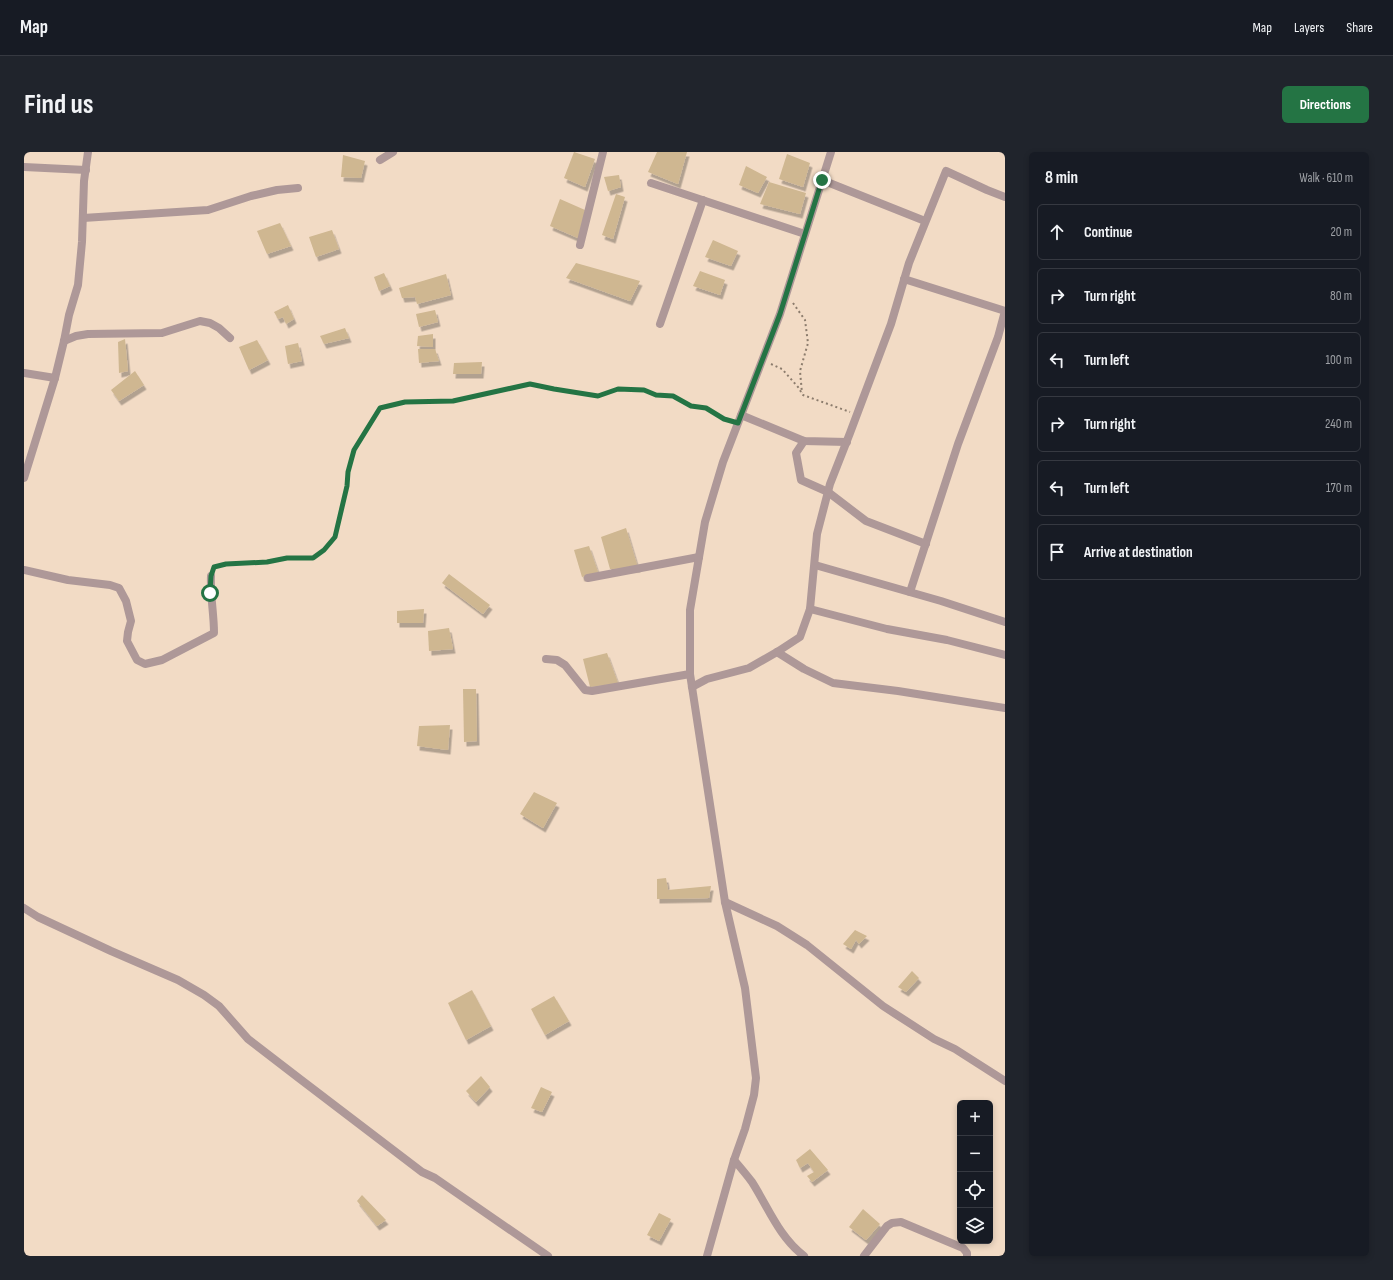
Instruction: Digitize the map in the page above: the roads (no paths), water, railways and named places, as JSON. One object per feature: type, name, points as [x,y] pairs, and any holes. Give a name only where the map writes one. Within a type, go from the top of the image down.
[{"type":"street","points":[[24,478],[54,378],[69,315],[78,285],[88,152]]},
{"type":"street","points":[[380,160],[393,152]]},
{"type":"street","points":[[580,245],[603,152]]},
{"type":"street","points":[[707,1256],[734,1160],[745,1129],[754,1095],[756,1078],[745,988],[726,902],[690,674],[690,610],[707,515],[723,462],[786,294],[831,152]]},
{"type":"street","points":[[24,167],[86,170]]},
{"type":"street","points":[[692,687],[707,679],[749,668],[800,637],[810,609],[817,534],[828,492],[891,324],[904,279],[925,221],[946,171],[1005,197]]},
{"type":"street","points":[[822,180],[925,221]]},
{"type":"street","points":[[651,183],[805,234]]},
{"type":"street","points":[[83,218],[208,210],[251,196],[277,190],[298,188]]},
{"type":"street","points":[[660,324],[703,200]]},
{"type":"street","points":[[904,279],[1005,311],[998,337],[958,444],[910,592]]},
{"type":"street","points":[[64,341],[76,336],[88,334],[162,333],[200,321],[210,323],[219,328],[230,338]]},
{"type":"street","points":[[24,373],[54,378]]},
{"type":"street","points":[[740,419],[804,441],[847,442]]},
{"type":"street","points":[[804,441],[796,453],[801,480],[828,492],[866,521],[926,544]]},
{"type":"street","points":[[588,578],[700,557]]},
{"type":"street","points":[[815,564],[1005,622]]},
{"type":"street","points":[[24,570],[68,580],[110,585],[119,588],[126,601],[131,621],[127,642],[137,660],[145,664],[162,660],[214,633],[214,616],[210,593],[211,576]]},
{"type":"street","points":[[810,609],[887,628],[947,640],[1005,655]]},
{"type":"street","points":[[777,652],[804,669],[833,683],[898,691],[1005,708]]},
{"type":"street","points":[[546,659],[557,660],[565,665],[584,690],[592,691],[690,674]]},
{"type":"street","points":[[726,902],[778,926],[807,945],[883,1006],[934,1039],[955,1049],[1005,1081]]},
{"type":"street","points":[[24,908],[38,917],[178,980],[204,995],[218,1006],[248,1039],[422,1172],[436,1178],[548,1256]]},
{"type":"street","points":[[734,1160],[752,1183],[770,1215],[786,1238],[804,1256]]},
{"type":"street","points":[[864,1256],[887,1226],[896,1222],[900,1222],[962,1248],[967,1253],[967,1256]]}]
